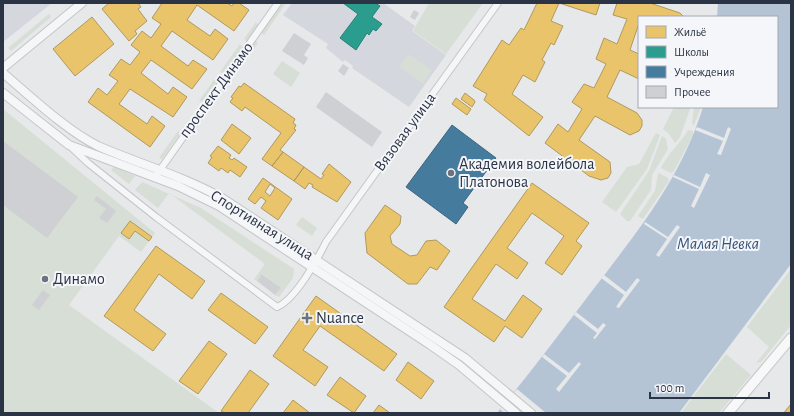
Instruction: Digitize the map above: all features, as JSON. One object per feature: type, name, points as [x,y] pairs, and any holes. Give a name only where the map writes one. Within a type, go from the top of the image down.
[{"type":"main road","points":[[728,413],[791,338]]},
{"type":"street","points":[[3,68],[82,3]]},
{"type":"street","name":"проспект Динамо","points":[[155,177],[159,169],[278,3]]},
{"type":"street","name":"Вязовая улица","points":[[314,263],[326,242],[498,3]]},
{"type":"street","name":"Спортивная улица","points":[[3,73],[78,135],[98,145],[204,188],[222,198],[459,365],[516,413]]},
{"type":"street","name":"Спортивная улица","points":[[3,93],[69,145],[88,163],[277,307],[287,301],[314,263]]},
{"type":"street","name":"Спортивная улица","points":[[69,145],[155,177],[219,206],[314,263],[465,358],[531,413]]},
{"type":"shaded area","points":[[3,3],[52,3],[3,42]]},
{"type":"shaded area","points":[[281,3],[286,3],[264,35],[260,32]]},
{"type":"shaded area","points":[[292,3],[383,3],[415,26],[412,31],[446,55],[409,107],[352,68],[353,66],[345,60],[343,62],[326,48],[328,44],[283,15]]},
{"type":"shaded area","points":[[429,3],[483,3],[446,54],[413,31]]},
{"type":"shaded area","points":[[49,14],[51,17],[11,51],[8,48]]},
{"type":"shaded area","points":[[256,22],[258,25],[247,41],[244,39]]},
{"type":"shaded area","points":[[255,40],[258,43],[241,67],[239,63]]},
{"type":"shaded area","points":[[240,44],[242,47],[223,73],[220,72]]},
{"type":"shaded area","points":[[408,54],[432,70],[423,84],[399,67]]},
{"type":"shaded area","points":[[282,61],[300,73],[291,87],[273,74]]},
{"type":"shaded area","points":[[216,77],[218,80],[202,102],[199,101]]},
{"type":"shaded area","points":[[674,108],[690,108],[680,137],[675,143],[669,134],[663,129]]},
{"type":"shaded area","points":[[694,108],[701,108],[694,125],[692,124]]},
{"type":"shaded area","name":"Динамо","points":[[3,109],[155,233],[141,252],[119,236],[69,305],[219,413],[3,413]]},
{"type":"shaded area","points":[[206,109],[209,111],[187,141],[186,140]]},
{"type":"shaded area","points":[[688,130],[693,131],[693,135],[674,171],[671,173],[661,168],[667,158]]},
{"type":"shaded area","points":[[178,131],[180,134],[162,159],[159,158]]},
{"type":"shaded area","points":[[656,133],[660,135],[647,169],[616,212],[602,202],[627,167],[639,164]]},
{"type":"shaded area","points":[[662,136],[666,139],[668,149],[652,175],[651,190],[630,221],[627,221],[620,214],[649,171]]},
{"type":"shaded area","points":[[114,167],[135,176],[129,184],[111,170]]},
{"type":"shaded area","points":[[659,173],[668,178],[669,181],[643,219],[638,216],[655,191]]},
{"type":"shaded area","points":[[142,182],[169,194],[158,208],[135,190]]},
{"type":"shaded area","points":[[172,195],[201,208],[294,269],[293,278],[279,297],[275,295],[281,288],[263,274],[257,281],[254,279],[265,264]]},
{"type":"shaded area","points":[[302,217],[317,228],[312,236],[296,225]]},
{"type":"shaded area","points":[[791,269],[791,325],[761,362],[756,363],[769,347],[747,327]]},
{"type":"shaded area","points":[[726,354],[751,375],[719,413],[681,413]]},
{"type":"water","name":"Малая Невка","points":[[718,3],[791,3],[791,264],[679,413],[497,413],[609,269],[656,204],[683,158],[703,108],[778,108],[778,16],[717,16]]},
{"type":"pier","points":[[697,127],[724,138],[728,127],[731,129],[721,155],[717,154],[723,141],[695,130]]},
{"type":"pier","points":[[706,173],[710,175],[694,208],[691,206],[699,189],[673,177],[674,175],[700,187]]},
{"type":"pier","points":[[645,222],[668,237],[677,225],[680,227],[659,257],[656,255],[667,239],[644,224]]},
{"type":"pier","points":[[604,275],[626,292],[637,278],[640,280],[619,308],[616,307],[624,295],[601,278]]},
{"type":"pier","points":[[576,312],[598,329],[603,323],[606,325],[595,339],[593,338],[597,333],[574,315]]},
{"type":"pier","points":[[544,354],[569,373],[579,362],[581,364],[559,392],[556,389],[567,376],[542,357]]},
{"type":"pier","points":[[517,389],[546,413],[504,413],[500,409]]},
{"type":"building: Жильё","points":[[109,3],[138,3],[141,7],[138,9],[147,21],[135,31],[137,34],[129,41],[102,9]]},
{"type":"building: Жильё","points":[[162,3],[227,3],[232,6],[234,3],[239,3],[249,10],[234,31],[197,5],[187,20],[210,36],[215,29],[228,39],[213,60],[172,31],[161,46],[188,66],[193,60],[207,69],[192,89],[151,60],[141,73],[168,94],[173,87],[187,97],[173,117],[130,89],[119,104],[147,124],[152,116],[165,126],[150,147],[88,102],[98,88],[107,95],[118,81],[109,75],[121,59],[130,65],[140,52],[131,45],[142,31],[151,38],[161,24],[152,18]]},
{"type":"building: Жильё","points":[[537,3],[559,3],[551,21],[563,26],[554,45],[551,43],[542,60],[545,62],[535,82],[523,75],[512,94],[543,117],[529,136],[484,100],[487,94],[473,86],[502,40],[509,45],[521,28],[524,30]]},
{"type":"building: Жильё","points":[[559,3],[600,3],[596,15]]},
{"type":"building: Жильё","points":[[617,3],[650,3],[680,13],[683,16],[638,16],[638,26],[630,50],[638,54],[638,79],[620,70],[607,97],[637,113],[642,120],[642,126],[639,131],[630,135],[595,116],[579,140],[610,162],[611,173],[608,178],[601,180],[589,176],[545,143],[558,124],[568,132],[582,109],[572,102],[584,84],[594,88],[606,64],[596,59],[604,38],[617,44],[627,19],[613,15]]},
{"type":"building: Жильё","points":[[92,17],[114,44],[75,76],[53,49]]},
{"type":"building: Жильё","points":[[244,83],[295,119],[293,123],[296,125],[294,129],[296,130],[280,150],[283,152],[272,166],[262,159],[281,133],[245,107],[242,111],[230,102],[233,98],[231,97],[239,86],[241,87]]},
{"type":"building: Жильё","points":[[465,93],[475,102],[472,107],[461,99]]},
{"type":"building: Жильё","points":[[456,98],[471,109],[467,115],[452,104]]},
{"type":"building: Жильё","points":[[232,124],[251,138],[239,154],[221,140]]},
{"type":"building: Жильё","points":[[218,146],[231,155],[229,158],[232,160],[234,158],[247,167],[240,177],[230,170],[228,173],[221,168],[219,171],[208,163],[212,157],[210,156]]},
{"type":"building: Жильё","points":[[283,152],[304,167],[294,181],[272,166]]},
{"type":"building: Жильё","points":[[329,164],[351,182],[337,202],[312,187],[313,185],[309,183],[305,189],[294,181],[304,167],[321,179],[324,175],[322,174]]},
{"type":"building: Жильё","points":[[263,178],[292,199],[278,220],[261,208],[266,201],[261,197],[255,204],[248,199]],"holes":[[[270,184],[275,188],[270,196],[265,192]]]},
{"type":"building: Жильё","points":[[532,183],[589,223],[576,241],[582,246],[562,275],[545,263],[564,236],[532,213],[507,248],[528,263],[517,279],[496,264],[472,299],[505,321],[523,295],[542,309],[522,338],[505,326],[494,342],[444,307]]},
{"type":"building: Жильё","points":[[385,205],[401,216],[400,224],[390,236],[392,244],[410,256],[417,255],[426,241],[436,240],[450,251],[437,270],[430,267],[417,284],[408,284],[367,253],[365,233]]},
{"type":"building: Жильё","points":[[130,221],[152,237],[149,241],[135,231],[129,239],[121,233]]},
{"type":"building: Жильё","points":[[156,246],[205,281],[192,299],[159,274],[134,310],[166,334],[153,351],[104,316]]},
{"type":"building: Жильё","points":[[221,293],[268,327],[255,344],[208,310]]},
{"type":"building: Жильё","points":[[316,296],[397,354],[384,371],[320,326],[303,350],[328,367],[315,386],[273,356]]},
{"type":"building: Жильё","points":[[209,341],[227,354],[198,394],[179,381]]},
{"type":"building: Жильё","points":[[408,362],[434,381],[421,399],[396,380]]},
{"type":"building: Жильё","points":[[250,370],[269,384],[248,413],[225,413],[221,411]]},
{"type":"building: Жильё","points":[[340,377],[366,396],[354,413],[327,395]]},
{"type":"building: Жильё","points":[[293,400],[310,413],[283,413]]},
{"type":"building: Жильё","points":[[791,404],[791,413],[784,413],[786,410]]},
{"type":"building: Жильё","points":[[379,405],[390,413],[373,413]]},
{"type":"building: Школы","points":[[343,3],[375,3],[380,6],[372,17],[382,24],[376,31],[373,29],[369,35],[367,33],[356,50],[340,38],[358,14]]},
{"type":"building: Учреждения","name":"Академия волейбола Платонова","points":[[452,125],[496,158],[463,203],[468,207],[456,224],[406,187]]},
{"type":"building: Прочее","points":[[414,10],[419,13],[415,20],[410,17]]},
{"type":"building: Прочее","points":[[294,33],[311,44],[304,55],[308,58],[304,65],[282,51]]},
{"type":"building: Прочее","points":[[343,64],[349,68],[344,76],[338,71]]},
{"type":"building: Прочее","points":[[326,92],[382,132],[372,147],[316,107]]},
{"type":"building: Прочее","points":[[3,141],[78,197],[47,238],[3,205]]},
{"type":"building: Прочее","points":[[97,196],[116,211],[107,223],[99,218],[106,209],[94,200]]},
{"type":"building: Прочее","points":[[262,274],[281,288],[275,295],[257,281]]},
{"type":"building: Прочее","points":[[43,290],[50,295],[39,310],[32,305]]},
{"type":"place","name":"Академия волейбола Платонова","points":[[451,173]]},
{"type":"place","name":"Динамо","points":[[45,279]]},
{"type":"place","name":"Nuance","points":[[307,318]]}]
